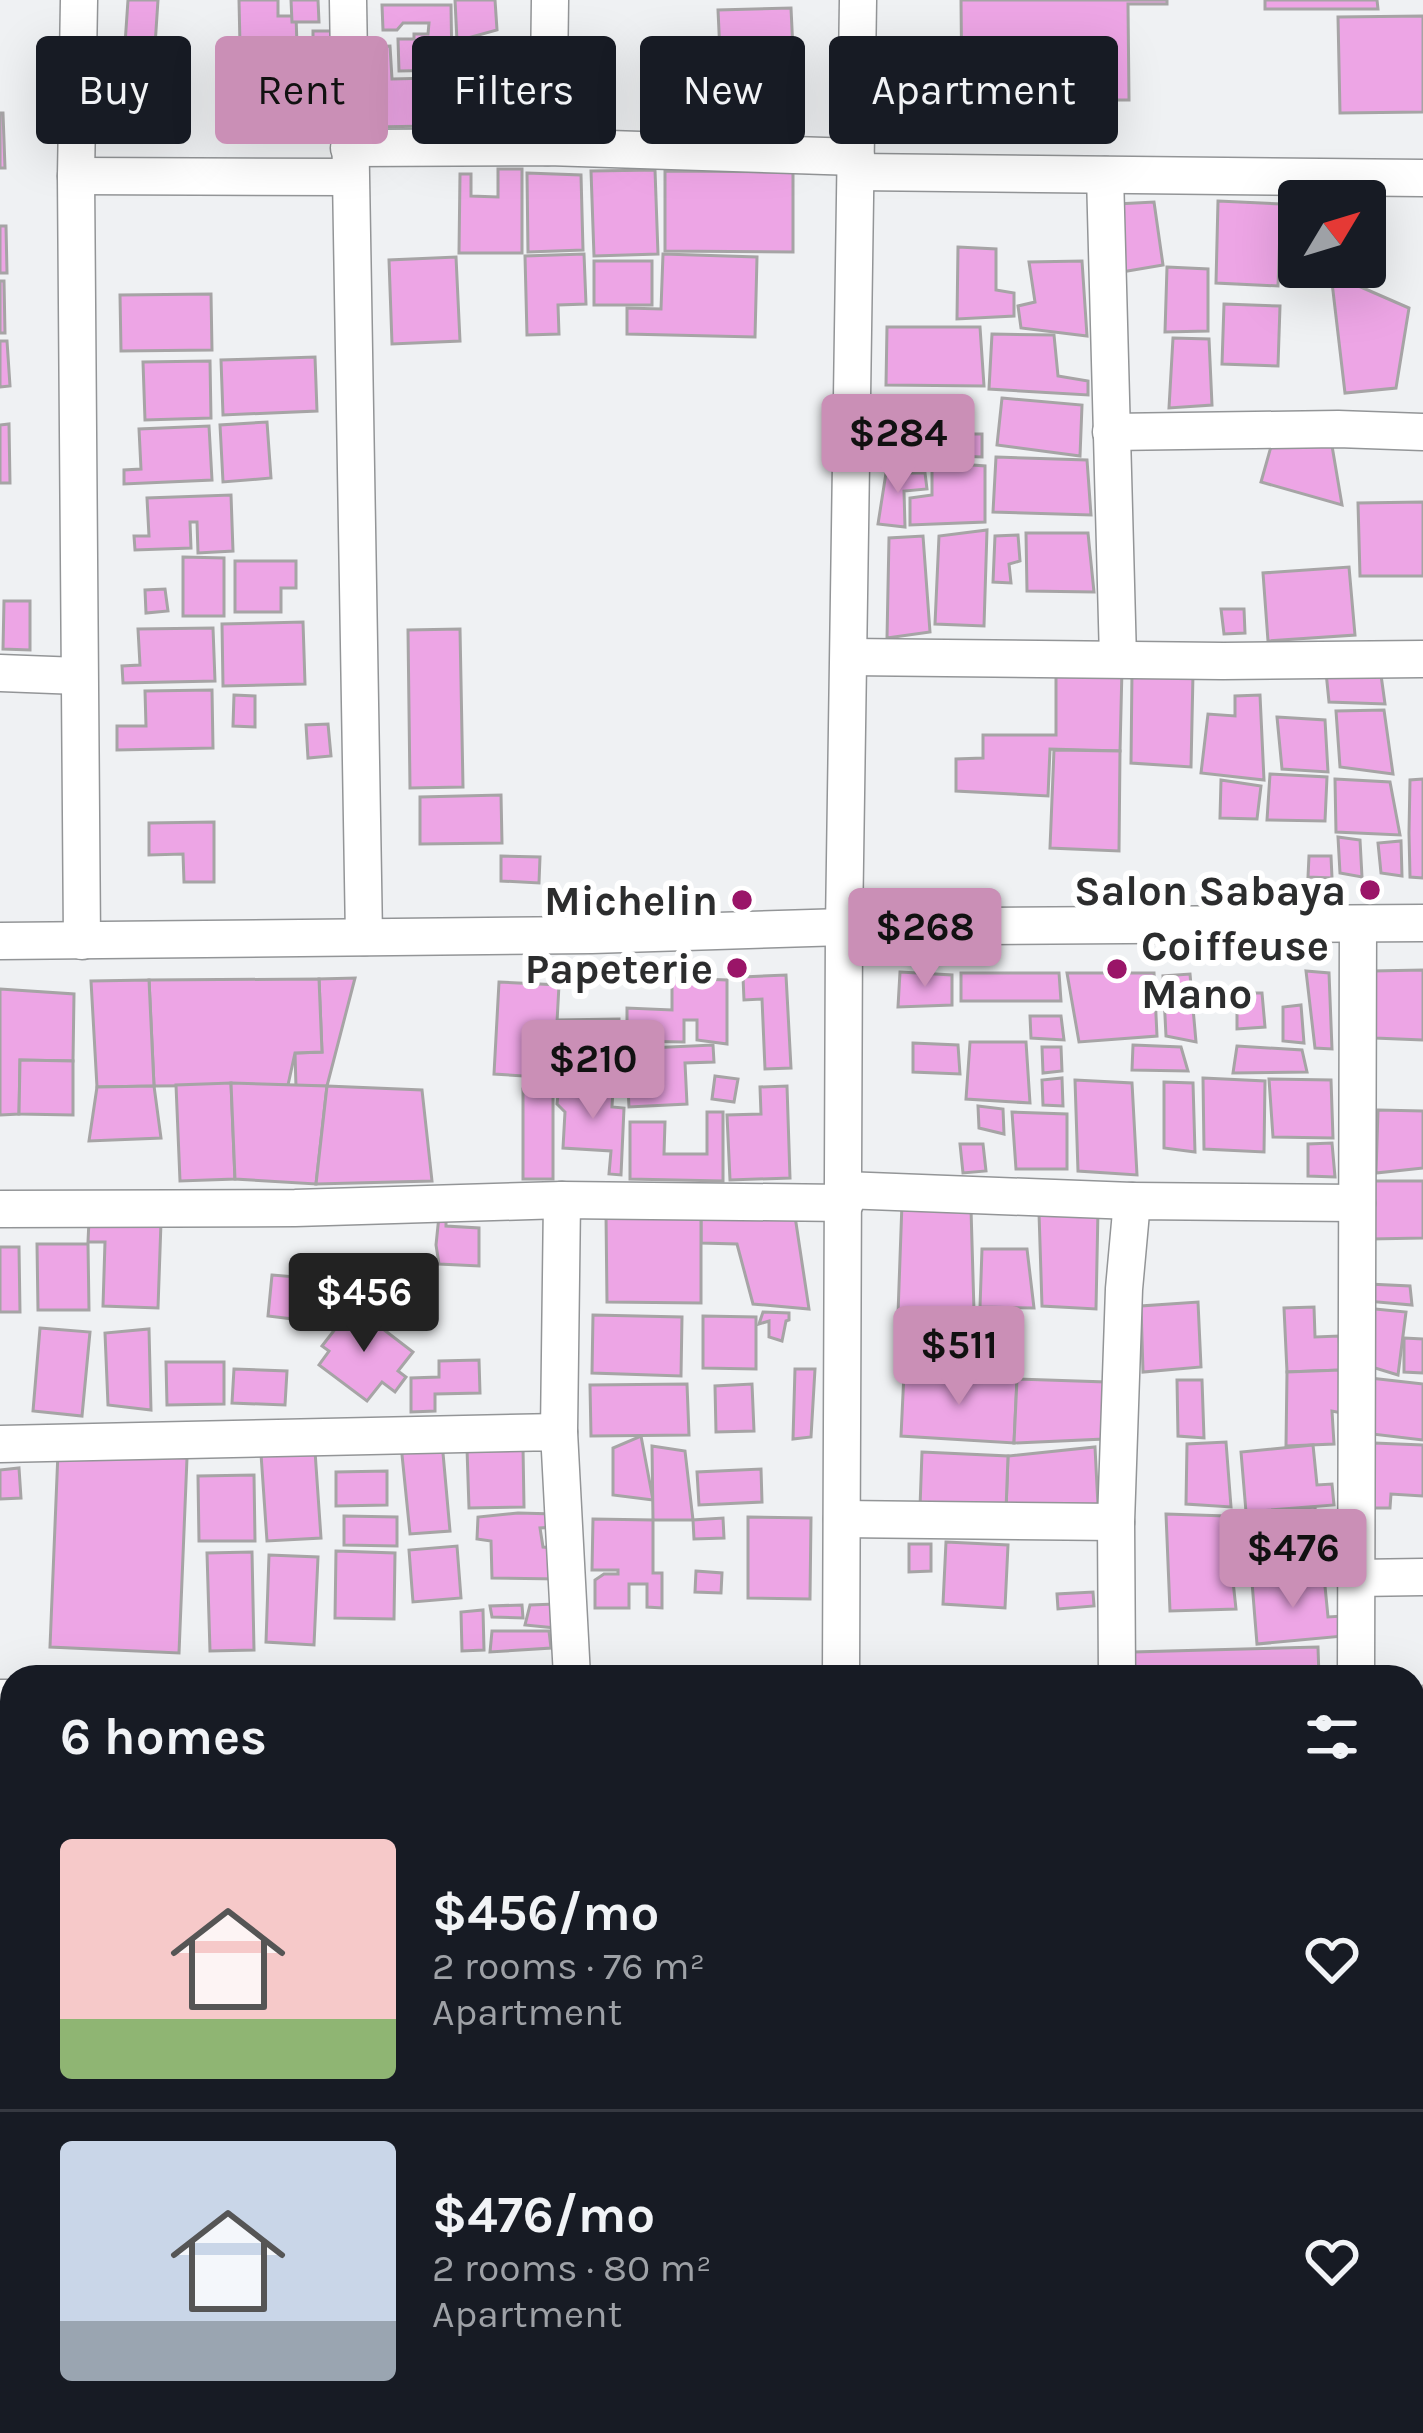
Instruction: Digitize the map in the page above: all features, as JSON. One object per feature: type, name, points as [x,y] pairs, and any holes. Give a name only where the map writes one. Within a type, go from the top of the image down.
[{"type":"street","points":[[79,0],[82,941]]},
{"type":"street","points":[[348,0],[364,938]]},
{"type":"street","points":[[548,147],[550,0]]},
{"type":"street","points":[[841,1665],[844,927],[857,0]]},
{"type":"street","points":[[76,176],[548,147],[1105,176],[1423,178]]},
{"type":"street","points":[[1105,176],[1118,659]]},
{"type":"street","points":[[1111,432],[1423,431]]},
{"type":"street","points":[[849,656],[1423,659]]},
{"type":"street","points":[[0,673],[79,676]]},
{"type":"street","points":[[0,941],[1423,923]]},
{"type":"street","points":[[1356,1665],[1358,924]]},
{"type":"street","points":[[0,1209],[844,1197],[1357,1203]]},
{"type":"street","points":[[562,1200],[559,1432],[571,1665]]},
{"type":"street","points":[[1117,1665],[1116,1522],[1124,1289],[1132,1202]]},
{"type":"street","points":[[0,1444],[559,1432]]},
{"type":"street","points":[[842,1519],[1116,1522]]},
{"type":"street","points":[[1356,1578],[1423,1577]]},
{"type":"building","points":[[128,0],[158,0],[156,36],[126,36]]},
{"type":"building","points":[[239,0],[278,0],[278,16],[296,16],[297,36],[240,36]]},
{"type":"building","points":[[291,0],[318,0],[319,22],[292,22]]},
{"type":"building","points":[[455,0],[495,0],[497,30],[457,36]]},
{"type":"building","points":[[961,0],[1167,0],[1167,4],[1128,4],[1129,100],[1118,100],[1118,36],[961,36]]},
{"type":"building","points":[[1265,0],[1377,0],[1378,9],[1265,9]]},
{"type":"building","points":[[382,5],[451,5],[451,36],[414,36],[428,34],[429,23],[403,23],[397,30],[383,30]]},
{"type":"building","points":[[791,8],[792,36],[719,36],[718,10]]},
{"type":"building","points":[[1423,16],[1423,112],[1340,113],[1338,17]]},
{"type":"building","points":[[313,31],[332,31],[332,36],[313,36]]},
{"type":"building","points":[[398,39],[412,39],[412,71],[399,71]]},
{"type":"building","points":[[388,46],[392,79],[412,78],[412,126],[388,127]]},
{"type":"building","points":[[3,113],[5,168],[0,168]]},
{"type":"building","points":[[498,169],[522,169],[522,253],[459,253],[460,174],[471,174],[471,196],[498,197]]},
{"type":"building","points":[[655,170],[658,254],[594,256],[591,171]]},
{"type":"building","points":[[665,171],[793,172],[793,252],[665,251]]},
{"type":"building","points":[[527,173],[581,175],[583,250],[528,252]]},
{"type":"building","points":[[1218,201],[1278,204],[1278,286],[1216,283]]},
{"type":"building","points":[[1154,202],[1163,265],[1116,273],[1117,204]]},
{"type":"building","points":[[0,226],[6,226],[7,273],[0,273]]},
{"type":"building","points":[[958,247],[996,249],[996,290],[1014,293],[1014,316],[957,319]]},
{"type":"building","points":[[584,254],[586,304],[558,305],[559,334],[527,335],[525,256]]},
{"type":"building","points":[[663,254],[757,257],[755,337],[627,334],[627,308],[661,309]]},
{"type":"building","points":[[456,257],[460,341],[392,344],[389,260]]},
{"type":"building","points":[[594,261],[652,261],[652,305],[594,305]]},
{"type":"building","points":[[1082,261],[1087,336],[1021,328],[1018,306],[1035,302],[1029,262]]},
{"type":"building","points":[[1167,267],[1208,269],[1208,331],[1165,332]]},
{"type":"building","points":[[0,281],[4,281],[5,333],[0,333]]},
{"type":"building","points":[[1333,288],[1363,288],[1409,308],[1396,388],[1345,393]]},
{"type":"building","points":[[211,294],[212,350],[121,351],[120,295]]},
{"type":"building","points":[[1224,304],[1280,306],[1278,366],[1222,364]]},
{"type":"building","points":[[887,327],[980,327],[984,386],[886,385]]},
{"type":"building","points":[[992,334],[1054,335],[1058,376],[1088,381],[1088,395],[989,389]]},
{"type":"building","points":[[1173,338],[1209,339],[1212,405],[1169,408]]},
{"type":"building","points":[[0,341],[7,341],[10,386],[0,387]]},
{"type":"building","points":[[315,357],[317,411],[223,415],[221,360]]},
{"type":"building","points":[[210,361],[211,418],[145,420],[143,362]]},
{"type":"building","points":[[1002,398],[1082,405],[1080,456],[997,445]]},
{"type":"building","points":[[925,404],[946,407],[947,425],[925,426]]},
{"type":"building","points":[[267,422],[271,478],[223,482],[220,425]]},
{"type":"building","points":[[9,424],[10,483],[0,483],[0,425]]},
{"type":"building","points":[[209,426],[212,480],[124,484],[124,470],[141,469],[139,429]]},
{"type":"building","points":[[910,432],[911,459],[890,459],[892,433]]},
{"type":"building","points":[[930,434],[982,434],[982,457],[930,455]]},
{"type":"building","points":[[1330,434],[1342,505],[1261,482],[1272,443]]},
{"type":"building","points":[[996,457],[1087,460],[1091,515],[993,512]]},
{"type":"building","points":[[932,462],[985,466],[985,522],[910,525],[910,498],[932,495]]},
{"type":"building","points":[[886,473],[925,473],[927,489],[904,491],[905,527],[878,524]]},
{"type":"building","points":[[231,495],[233,551],[198,553],[197,522],[190,522],[191,548],[135,550],[134,536],[149,536],[147,498]]},
{"type":"building","points":[[1423,502],[1423,576],[1360,576],[1358,503]]},
{"type":"building","points":[[987,530],[984,626],[935,624],[939,536]]},
{"type":"building","points":[[1026,533],[1088,533],[1094,592],[1027,591]]},
{"type":"building","points":[[1018,535],[1020,561],[1009,564],[1011,583],[993,582],[995,536]]},
{"type":"building","points":[[923,536],[930,632],[887,638],[889,538]]},
{"type":"building","points":[[183,557],[224,558],[224,616],[183,616]]},
{"type":"building","points":[[235,561],[296,561],[296,588],[281,588],[281,612],[235,612]]},
{"type":"building","points":[[1349,567],[1355,635],[1268,641],[1263,573]]},
{"type":"building","points":[[165,589],[168,611],[146,613],[145,590]]},
{"type":"building","points":[[4,601],[30,601],[30,650],[3,649]]},
{"type":"building","points":[[1221,609],[1244,609],[1245,633],[1224,634]]},
{"type":"building","points":[[303,622],[305,684],[223,686],[222,624]]},
{"type":"building","points":[[213,628],[215,681],[123,683],[122,666],[140,665],[138,629]]},
{"type":"building","points":[[460,629],[463,787],[410,788],[408,630]]},
{"type":"building","points":[[1056,666],[1122,668],[1120,751],[1050,749],[1048,796],[956,791],[956,759],[983,758],[983,735],[1056,735]]},
{"type":"building","points":[[1132,672],[1193,674],[1191,767],[1131,763]]},
{"type":"building","points":[[1326,672],[1381,675],[1385,704],[1329,702]]},
{"type":"building","points":[[212,690],[213,748],[117,750],[117,726],[146,726],[145,691]]},
{"type":"building","points":[[234,695],[255,696],[255,727],[233,726]]},
{"type":"building","points":[[1260,695],[1264,780],[1201,773],[1208,714],[1235,716],[1235,696]]},
{"type":"building","points":[[1384,710],[1393,774],[1340,767],[1336,711]]},
{"type":"building","points":[[1277,717],[1325,720],[1328,772],[1282,769]]},
{"type":"building","points":[[328,724],[331,756],[308,758],[306,725]]},
{"type":"building","points":[[1054,750],[1120,751],[1119,851],[1050,848]]},
{"type":"building","points":[[1270,774],[1327,777],[1325,821],[1267,820]]},
{"type":"building","points":[[1335,779],[1390,782],[1400,835],[1336,832]]},
{"type":"building","points":[[1423,779],[1423,878],[1410,877],[1409,833],[1410,780]]},
{"type":"building","points":[[1221,780],[1261,786],[1257,819],[1220,818]]},
{"type":"building","points":[[501,795],[502,843],[420,844],[420,797]]},
{"type":"building","points":[[214,822],[214,882],[184,882],[183,854],[149,855],[149,823]]},
{"type":"building","points":[[1338,837],[1360,840],[1362,877],[1340,873]]},
{"type":"building","points":[[1401,841],[1402,876],[1381,873],[1378,843]]},
{"type":"building","points":[[501,856],[540,857],[539,883],[501,881]]},
{"type":"building","points":[[1309,856],[1331,856],[1332,878],[1308,877]]},
{"type":"building","points":[[1423,970],[1423,1040],[1375,1038],[1373,971]]},
{"type":"building","points":[[1306,971],[1329,973],[1332,1049],[1315,1048]]},
{"type":"building","points":[[900,972],[952,975],[952,1005],[898,1007]]},
{"type":"building","points":[[961,973],[1059,973],[1061,1001],[961,1001]]},
{"type":"building","points":[[1067,973],[1154,973],[1157,1036],[1079,1042]]},
{"type":"building","points":[[1190,974],[1196,1042],[1166,1036],[1163,976]]},
{"type":"building","points":[[786,975],[791,1068],[765,1069],[762,999],[744,1000],[743,977]]},
{"type":"building","points":[[355,978],[327,1086],[296,1087],[295,1053],[322,1052],[319,979]]},
{"type":"building","points":[[672,978],[727,980],[727,1044],[697,1040],[697,1020],[684,1020],[684,1042],[627,1041],[627,1008],[672,1010]]},
{"type":"building","points":[[319,979],[322,1052],[295,1053],[288,1085],[154,1086],[149,980]]},
{"type":"building","points":[[149,980],[154,1086],[97,1087],[91,981]]},
{"type":"building","points":[[499,982],[559,985],[554,1078],[494,1074]]},
{"type":"building","points":[[0,989],[74,994],[73,1061],[20,1060],[19,1114],[0,1115]]},
{"type":"building","points":[[1237,993],[1262,993],[1265,1027],[1237,1029]]},
{"type":"building","points":[[1301,1005],[1304,1043],[1283,1041],[1283,1007]]},
{"type":"building","points":[[1030,1016],[1061,1016],[1064,1040],[1031,1038]]},
{"type":"building","points":[[619,1019],[620,1076],[559,1077],[558,1020]]},
{"type":"building","points":[[970,1042],[1026,1042],[1030,1103],[966,1099]]},
{"type":"building","points":[[913,1043],[958,1045],[960,1074],[913,1072]]},
{"type":"building","points":[[713,1045],[714,1062],[685,1063],[687,1104],[629,1107],[626,1049]]},
{"type":"building","points":[[1133,1045],[1181,1047],[1188,1071],[1132,1070]]},
{"type":"building","points":[[1237,1046],[1302,1050],[1307,1072],[1233,1073]]},
{"type":"building","points":[[1042,1047],[1061,1047],[1062,1071],[1043,1073]]},
{"type":"building","points":[[20,1060],[73,1061],[73,1115],[19,1114]]},
{"type":"building","points":[[715,1076],[738,1079],[734,1102],[712,1099]]},
{"type":"building","points":[[1062,1078],[1063,1106],[1043,1105],[1042,1080]]},
{"type":"building","points":[[1203,1078],[1265,1081],[1264,1152],[1204,1149]]},
{"type":"building","points":[[1269,1079],[1331,1080],[1333,1138],[1273,1137]]},
{"type":"building","points":[[1075,1080],[1132,1083],[1137,1175],[1078,1171]]},
{"type":"building","points":[[1164,1082],[1193,1083],[1195,1152],[1164,1148]]},
{"type":"building","points":[[231,1083],[235,1179],[180,1181],[176,1085]]},
{"type":"building","points":[[231,1083],[327,1086],[316,1184],[235,1179]]},
{"type":"building","points":[[559,1085],[613,1089],[612,1107],[624,1108],[621,1175],[609,1174],[611,1151],[563,1148],[565,1112],[557,1104]]},
{"type":"building","points":[[154,1086],[161,1138],[89,1141],[97,1087]]},
{"type":"building","points":[[327,1086],[422,1090],[432,1181],[316,1184]]},
{"type":"building","points":[[787,1086],[790,1178],[730,1180],[727,1115],[761,1114],[760,1087]]},
{"type":"building","points":[[523,1089],[553,1089],[553,1179],[523,1179]]},
{"type":"building","points":[[978,1106],[1003,1109],[1004,1134],[979,1128]]},
{"type":"building","points":[[1378,1110],[1423,1111],[1423,1168],[1376,1173]]},
{"type":"building","points":[[707,1112],[723,1112],[723,1181],[630,1179],[630,1122],[665,1122],[664,1154],[707,1154]]},
{"type":"building","points":[[1012,1112],[1067,1114],[1067,1169],[1016,1169]]},
{"type":"building","points":[[1332,1143],[1335,1177],[1308,1176],[1308,1144]]},
{"type":"building","points":[[960,1144],[983,1144],[986,1171],[963,1173]]},
{"type":"building","points":[[1369,1181],[1423,1181],[1423,1238],[1371,1239]]},
{"type":"building","points":[[793,1203],[809,1309],[753,1304],[737,1244],[701,1243],[701,1215]]},
{"type":"building","points":[[902,1203],[971,1209],[974,1311],[898,1314]]},
{"type":"building","points":[[1098,1210],[1096,1309],[1042,1306],[1039,1213]]},
{"type":"building","points":[[606,1214],[701,1215],[701,1303],[607,1302]]},
{"type":"building","points":[[439,1216],[446,1216],[446,1226],[479,1228],[479,1266],[439,1264]]},
{"type":"building","points":[[89,1220],[161,1222],[158,1308],[103,1306],[105,1242],[88,1242]]},
{"type":"building","points":[[37,1244],[88,1244],[89,1310],[38,1310]]},
{"type":"building","points":[[0,1247],[19,1247],[20,1312],[0,1312]]},
{"type":"building","points":[[982,1249],[1027,1249],[1034,1308],[980,1307]]},
{"type":"building","points":[[272,1275],[297,1277],[293,1319],[268,1316]]},
{"type":"building","points":[[1368,1284],[1410,1286],[1412,1305],[1366,1301]]},
{"type":"building","points":[[1198,1302],[1201,1367],[1143,1372],[1141,1306]]},
{"type":"building","points":[[353,1306],[413,1352],[398,1371],[406,1377],[395,1392],[382,1382],[367,1401],[319,1365],[329,1351],[322,1346]]},
{"type":"building","points":[[1314,1307],[1315,1337],[1339,1336],[1341,1370],[1287,1372],[1284,1308]]},
{"type":"building","points":[[1365,1308],[1406,1312],[1398,1375],[1365,1365]]},
{"type":"building","points":[[763,1312],[789,1313],[782,1341],[769,1337],[769,1321],[759,1324]]},
{"type":"building","points":[[593,1315],[682,1317],[681,1376],[592,1373]]},
{"type":"building","points":[[703,1316],[756,1317],[756,1369],[703,1368]]},
{"type":"building","points":[[1002,1318],[1000,1367],[977,1362],[979,1319]]},
{"type":"building","points":[[40,1328],[90,1332],[82,1416],[33,1411]]},
{"type":"building","points":[[149,1329],[151,1410],[108,1405],[105,1333]]},
{"type":"building","points":[[1404,1338],[1423,1339],[1423,1373],[1404,1372]]},
{"type":"building","points":[[479,1360],[480,1393],[435,1394],[435,1411],[411,1412],[411,1378],[439,1377],[439,1361]]},
{"type":"building","points":[[166,1362],[224,1362],[224,1404],[167,1405]]},
{"type":"building","points":[[234,1369],[287,1371],[285,1405],[232,1403]]},
{"type":"building","points":[[795,1369],[815,1369],[811,1437],[793,1439]]},
{"type":"building","points":[[1341,1370],[1347,1414],[1332,1411],[1334,1444],[1286,1446],[1287,1372]]},
{"type":"building","points":[[904,1373],[1017,1379],[1014,1443],[901,1436]]},
{"type":"building","points":[[1370,1378],[1423,1384],[1423,1440],[1372,1434]]},
{"type":"building","points":[[1017,1379],[1106,1382],[1104,1439],[1014,1443]]},
{"type":"building","points":[[1177,1380],[1202,1380],[1204,1438],[1178,1436]]},
{"type":"building","points":[[687,1384],[689,1435],[591,1436],[590,1385]]},
{"type":"building","points":[[752,1384],[754,1431],[716,1432],[715,1386]]},
{"type":"building","points":[[641,1436],[653,1500],[613,1495],[613,1448]]},
{"type":"building","points":[[442,1442],[450,1531],[410,1534],[401,1445]]},
{"type":"building","points":[[1226,1442],[1231,1507],[1186,1504],[1187,1444]]},
{"type":"building","points":[[1374,1443],[1423,1445],[1423,1496],[1391,1494],[1390,1508],[1372,1508]]},
{"type":"building","points":[[1313,1445],[1317,1485],[1332,1484],[1334,1505],[1246,1512],[1241,1452]]},
{"type":"building","points":[[652,1446],[685,1451],[693,1520],[653,1520]]},
{"type":"building","points":[[523,1447],[524,1507],[469,1508],[467,1449]]},
{"type":"building","points":[[1095,1447],[1098,1506],[1006,1510],[1008,1456]]},
{"type":"building","points":[[315,1451],[321,1538],[267,1541],[261,1454]]},
{"type":"building","points":[[58,1452],[187,1458],[179,1653],[50,1647]]},
{"type":"building","points":[[922,1452],[1008,1456],[1006,1510],[920,1507]]},
{"type":"building","points":[[19,1468],[21,1498],[0,1499],[0,1470]]},
{"type":"building","points":[[761,1469],[762,1502],[699,1505],[697,1472]]},
{"type":"building","points":[[387,1471],[387,1505],[336,1506],[336,1472]]},
{"type":"building","points":[[254,1475],[255,1541],[199,1541],[198,1476]]},
{"type":"building","points":[[1315,1507],[1319,1548],[1334,1547],[1336,1567],[1248,1575],[1242,1514]]},
{"type":"building","points":[[555,1514],[557,1527],[540,1528],[543,1547],[555,1548],[558,1579],[492,1578],[491,1541],[477,1539],[478,1517]]},
{"type":"building","points":[[1166,1514],[1226,1516],[1236,1609],[1170,1611]]},
{"type":"building","points":[[344,1516],[397,1517],[397,1546],[344,1545]]},
{"type":"building","points":[[748,1517],[811,1518],[810,1599],[748,1598]]},
{"type":"building","points":[[723,1518],[724,1538],[694,1539],[693,1520]]},
{"type":"building","points":[[593,1519],[653,1520],[653,1573],[662,1573],[662,1608],[647,1607],[647,1584],[629,1584],[629,1608],[595,1608],[595,1580],[618,1574],[618,1570],[592,1570]]},
{"type":"building","points":[[946,1542],[1008,1545],[1005,1608],[943,1604]]},
{"type":"building","points":[[909,1544],[931,1544],[931,1571],[909,1572]]},
{"type":"building","points":[[457,1546],[461,1598],[413,1602],[409,1550]]},
{"type":"building","points":[[336,1551],[395,1553],[394,1619],[335,1618]]},
{"type":"building","points":[[252,1552],[254,1650],[210,1651],[207,1553]]},
{"type":"building","points":[[269,1555],[318,1557],[314,1645],[266,1642]]},
{"type":"building","points":[[696,1571],[722,1573],[721,1593],[695,1592]]},
{"type":"building","points":[[1324,1576],[1328,1617],[1343,1616],[1344,1636],[1257,1644],[1252,1582]]},
{"type":"building","points":[[1093,1592],[1094,1606],[1058,1609],[1057,1594]]},
{"type":"building","points":[[555,1604],[556,1628],[525,1625],[530,1605]]},
{"type":"building","points":[[522,1605],[523,1618],[492,1617],[490,1606]]},
{"type":"building","points":[[483,1610],[484,1650],[462,1651],[461,1612]]},
{"type":"building","points":[[492,1631],[549,1631],[551,1648],[490,1652]]},
{"type":"building","points":[[1318,1647],[1319,1665],[1134,1665],[1133,1652]]},
{"type":"place","name":"Salon Sabaya","points":[[1370,890]]},
{"type":"place","name":"Michelin","points":[[742,900]]},
{"type":"place","name":"Papeterie","points":[[737,968]]},
{"type":"place","name":"Coiffeuse Mano","points":[[1117,969]]}]
